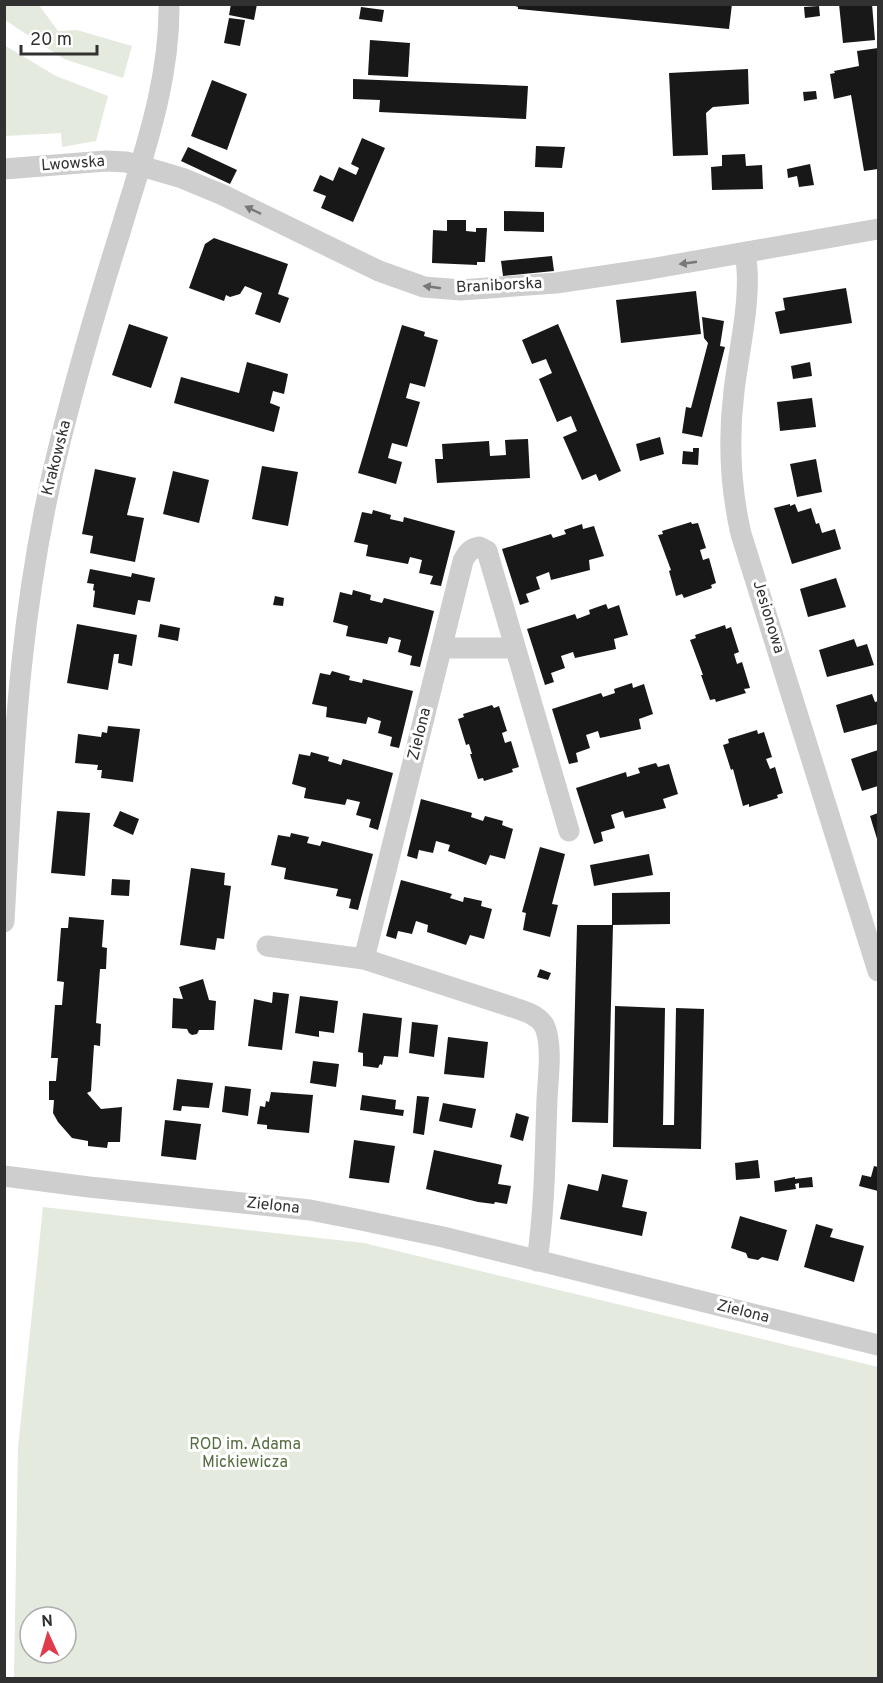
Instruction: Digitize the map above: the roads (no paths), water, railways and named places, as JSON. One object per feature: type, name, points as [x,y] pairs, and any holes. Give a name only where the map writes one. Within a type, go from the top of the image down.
[{"type":"street","name":"Krakowska","points":[[4,922],[10,715],[39,532],[85,351],[159,103],[168,34],[169,4]]},
{"type":"street","name":"Lwowska","points":[[4,169],[106,161],[126,162],[141,166]]},
{"type":"street","name":"Braniborska","points":[[141,166],[182,177],[223,195],[379,271],[424,287],[461,291],[556,283],[710,260],[879,229]]},
{"type":"street","name":"Jesionowa","points":[[745,253],[748,282],[730,439],[736,510],[741,534],[879,971]]},
{"type":"street","name":"Zielona","points":[[364,959],[463,561],[468,552],[479,547],[487,551],[569,831]]},
{"type":"street","points":[[442,648],[514,648]]},
{"type":"street","points":[[267,946],[364,959],[512,1007],[535,1016],[543,1024],[548,1036],[546,1155],[537,1261]]},
{"type":"street","name":"Zielona","points":[[4,1176],[310,1210],[401,1227],[879,1345]]},
{"type":"park label","name":"ROD im. Adama Mickiewicza","points":[[245,1454]]}]
